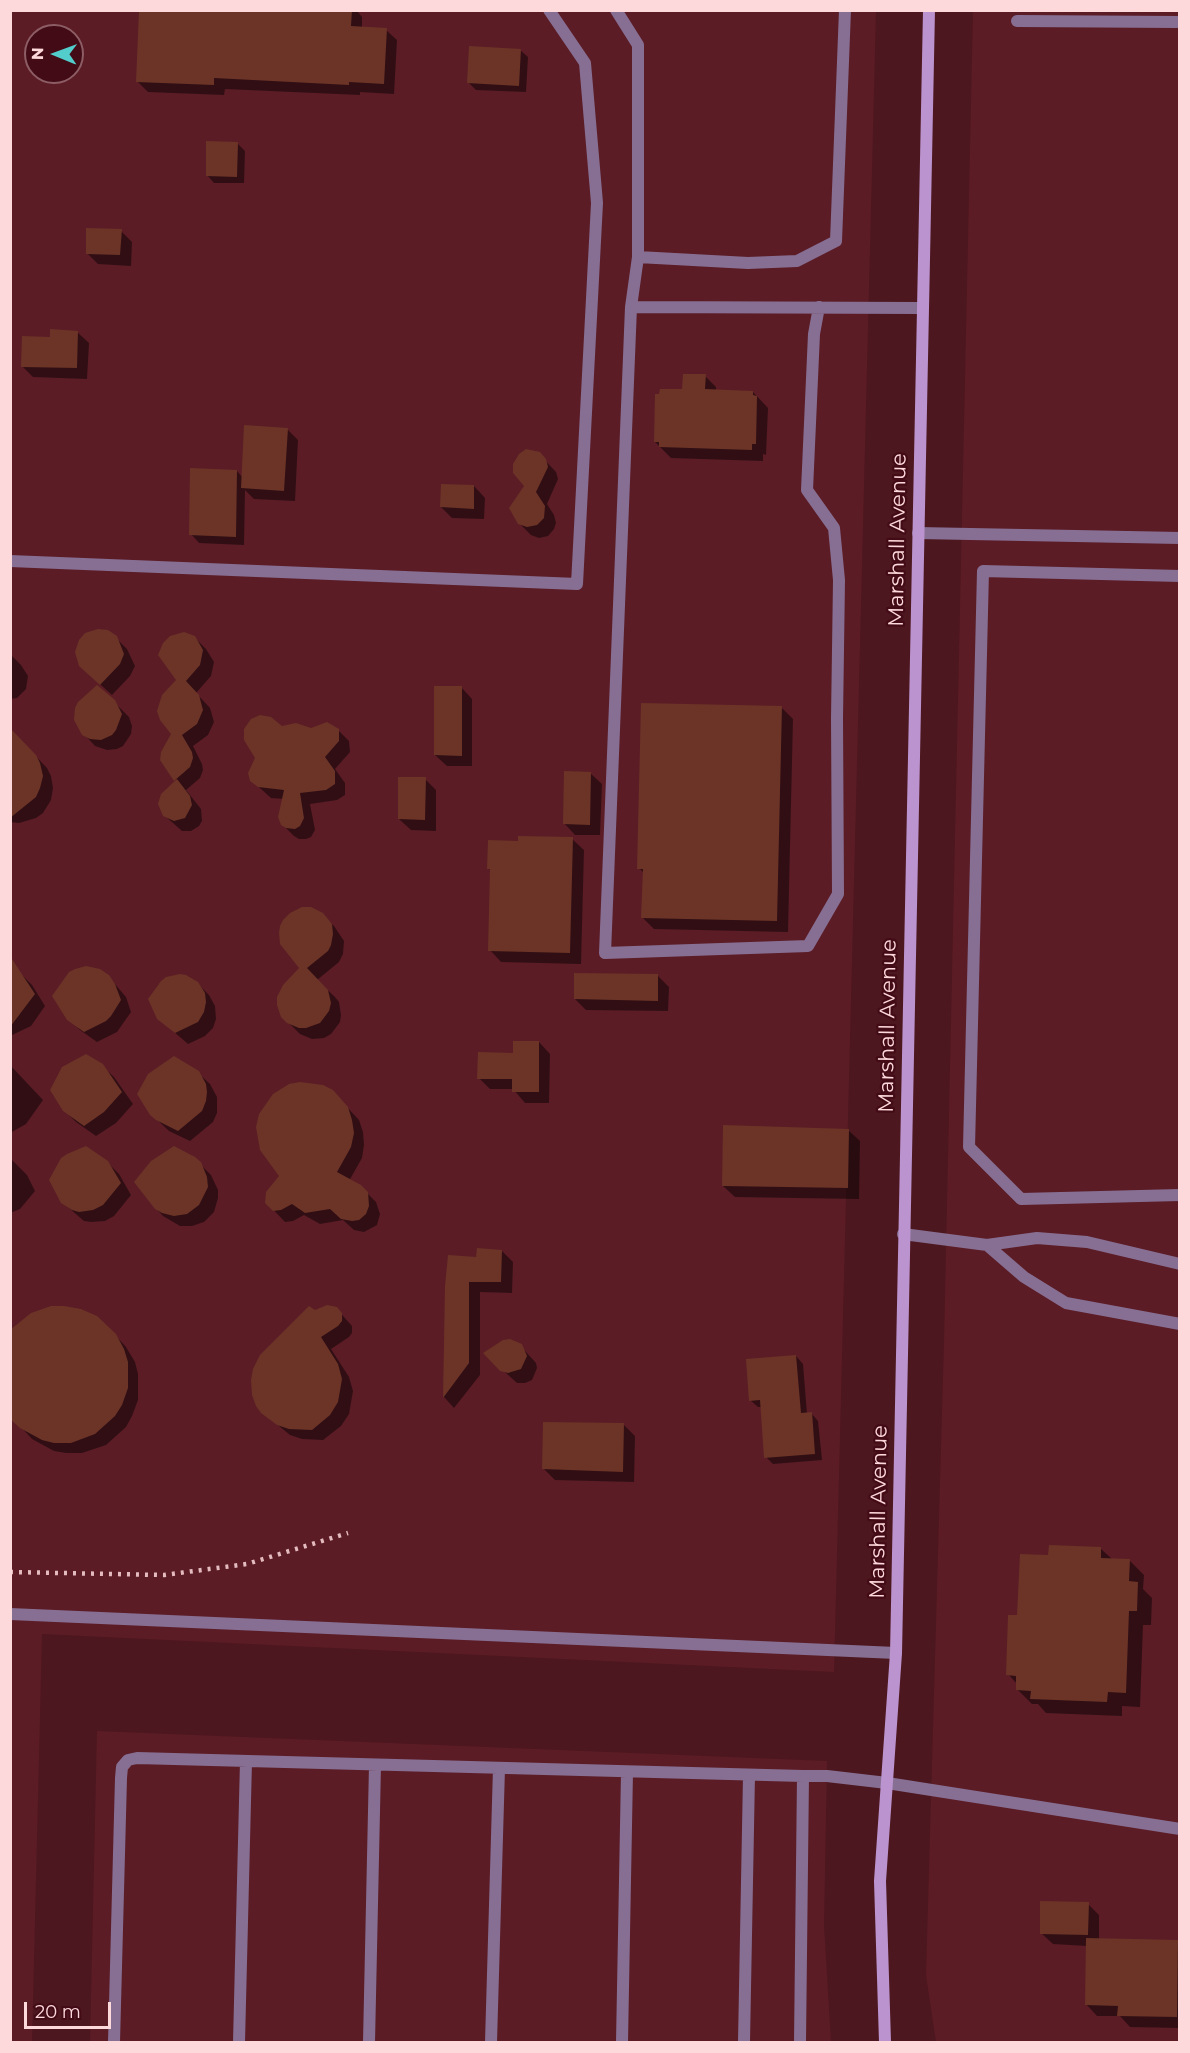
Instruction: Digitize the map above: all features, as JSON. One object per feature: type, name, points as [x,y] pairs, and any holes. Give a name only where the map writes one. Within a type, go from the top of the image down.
[{"type":"street","name":"Marshall Avenue","points":[[885,2043],[880,1881],[896,1653],[929,10]]},
{"type":"lane","points":[[10,561],[578,584],[597,203],[585,63],[549,10]]},
{"type":"lane","points":[[616,10],[638,45],[638,256],[631,307],[605,953],[808,946],[838,894],[839,580],[834,528],[807,490],[814,334],[819,307]]},
{"type":"lane","points":[[638,256],[748,263],[797,261],[836,241],[844,10]]},
{"type":"lane","points":[[1017,21],[1177,22]]},
{"type":"lane","points":[[631,307],[922,308]]},
{"type":"lane","points":[[918,533],[1179,538]]},
{"type":"lane","points":[[1179,576],[983,571],[969,1148],[1021,1198],[1179,1195]]},
{"type":"lane","points":[[903,1234],[987,1245],[1036,1238],[1087,1242],[1179,1264]]},
{"type":"lane","points":[[987,1245],[1024,1277],[1066,1303],[1179,1324]]},
{"type":"lane","points":[[10,1614],[896,1653]]},
{"type":"lane","points":[[114,2043],[122,1767],[128,1760],[137,1758],[827,1776],[887,1783],[1179,1829]]},
{"type":"lane","points":[[239,2043],[246,1761]]},
{"type":"lane","points":[[369,2043],[375,1765]]},
{"type":"lane","points":[[491,2043],[499,1768]]},
{"type":"lane","points":[[622,2043],[627,1772]]},
{"type":"lane","points":[[744,2043],[749,1775]]},
{"type":"lane","points":[[800,2043],[803,1776]]},
{"type":"shaded area","points":[[11,11],[876,11],[834,1672],[42,1634],[32,2042],[11,2042]]},
{"type":"shaded area","points":[[973,11],[1179,11],[1179,2042],[936,2042],[926,1975],[944,1342]]},
{"type":"shaded area","points":[[97,1731],[827,1761],[824,1925],[831,2042],[90,2042]]},
{"type":"building","points":[[139,10],[352,10],[351,26],[387,28],[384,84],[349,82],[349,85],[214,78],[214,85],[136,82]]},
{"type":"building","points":[[469,46],[521,49],[519,86],[467,83]]},
{"type":"building","points":[[206,141],[238,142],[237,177],[206,176]]},
{"type":"building","points":[[86,228],[122,229],[120,255],[86,254]]},
{"type":"building","points":[[50,329],[78,331],[77,368],[21,367],[22,336],[50,337]]},
{"type":"building","points":[[683,374],[706,374],[705,389],[753,391],[753,395],[757,396],[756,444],[752,444],[752,450],[659,447],[659,442],[654,442],[655,394],[659,394],[660,389],[682,389]]},
{"type":"building","points":[[244,425],[288,428],[284,491],[241,488]]},
{"type":"building","points":[[526,449],[540,452],[546,459],[548,467],[536,492],[545,506],[544,518],[537,525],[527,527],[518,524],[509,508],[524,486],[513,473],[513,464],[519,454]]},
{"type":"building","points":[[190,468],[237,470],[236,537],[189,535]]},
{"type":"building","points":[[441,484],[474,485],[474,509],[440,507]]},
{"type":"building","points":[[98,629],[108,630],[117,636],[124,654],[120,664],[100,685],[79,666],[75,652],[79,640],[85,633]]},
{"type":"building","points":[[184,632],[195,636],[203,650],[200,665],[186,681],[199,695],[203,710],[197,724],[182,735],[193,758],[190,767],[174,781],[160,760],[161,752],[171,734],[160,720],[157,711],[162,695],[176,680],[158,655],[163,643],[170,636]]},
{"type":"building","points":[[97,685],[115,700],[122,714],[112,735],[101,740],[90,739],[82,735],[74,720],[78,702]]},
{"type":"building","points":[[434,686],[462,686],[462,756],[434,755]]},
{"type":"building","points":[[641,703],[782,706],[777,921],[641,918],[643,869],[637,869]]},
{"type":"building","points":[[260,715],[271,717],[282,726],[296,723],[311,728],[327,722],[339,729],[339,741],[325,757],[335,771],[335,784],[326,790],[300,793],[304,818],[300,826],[295,829],[281,825],[278,817],[284,790],[258,787],[250,781],[248,773],[255,758],[244,740],[244,729],[251,719]]},
{"type":"building","points":[[10,728],[36,755],[43,776],[36,797],[10,818]]},
{"type":"building","points":[[564,771],[591,772],[590,825],[563,824]]},
{"type":"building","points":[[398,777],[426,777],[425,820],[398,819]]},
{"type":"building","points":[[177,779],[190,796],[192,805],[185,818],[174,821],[163,816],[158,804],[161,794]]},
{"type":"building","points":[[518,836],[573,837],[570,953],[488,951],[490,869],[487,869],[488,840],[518,841]]},
{"type":"building","points":[[302,907],[311,907],[323,913],[332,924],[333,934],[328,951],[307,968],[328,990],[331,1003],[329,1011],[320,1023],[306,1028],[287,1023],[281,1017],[277,1005],[277,997],[283,985],[299,968],[280,944],[280,926],[290,913]]},
{"type":"building","points":[[10,956],[35,994],[10,1027]]},
{"type":"building","points":[[86,966],[100,969],[109,975],[121,1000],[106,1021],[84,1032],[67,1020],[52,996],[69,972]]},
{"type":"building","points":[[574,973],[658,974],[658,1001],[574,999]]},
{"type":"building","points":[[180,974],[198,982],[205,993],[206,1002],[204,1012],[198,1022],[175,1033],[157,1019],[148,999],[166,977]]},
{"type":"building","points":[[513,1041],[539,1041],[539,1092],[512,1092],[512,1079],[477,1079],[478,1052],[513,1053]]},
{"type":"building","points":[[86,1054],[103,1064],[122,1092],[104,1112],[84,1126],[63,1111],[50,1090],[62,1067]]},
{"type":"building","points":[[174,1056],[199,1071],[206,1084],[207,1092],[202,1111],[178,1131],[150,1115],[137,1094],[148,1074]]},
{"type":"building","points":[[300,1082],[323,1085],[333,1090],[348,1107],[354,1133],[351,1147],[337,1172],[361,1185],[368,1192],[369,1206],[366,1214],[359,1220],[341,1219],[330,1209],[305,1213],[292,1204],[281,1210],[273,1211],[265,1203],[266,1192],[279,1176],[260,1150],[256,1127],[259,1114],[273,1094],[289,1084]]},
{"type":"building","points":[[723,1125],[849,1129],[848,1188],[722,1186]]},
{"type":"building","points":[[86,1146],[108,1161],[121,1183],[103,1205],[93,1210],[79,1212],[61,1203],[49,1180],[61,1158]]},
{"type":"building","points":[[174,1146],[201,1162],[208,1187],[199,1205],[187,1214],[174,1216],[155,1209],[134,1182],[151,1161]]},
{"type":"building","points":[[477,1248],[502,1250],[501,1282],[469,1282],[469,1363],[443,1398],[445,1286],[448,1255],[476,1257]]},
{"type":"building","points":[[327,1305],[337,1307],[342,1313],[342,1321],[338,1326],[321,1337],[338,1364],[342,1379],[338,1402],[330,1415],[312,1430],[289,1429],[277,1425],[261,1413],[256,1406],[252,1395],[253,1369],[260,1355],[309,1306],[315,1310]]},
{"type":"building","points":[[51,1306],[81,1309],[97,1316],[116,1334],[128,1362],[128,1388],[115,1416],[95,1434],[71,1443],[42,1440],[20,1428],[10,1419],[10,1330],[31,1313]]},
{"type":"building","points":[[510,1339],[522,1344],[527,1356],[521,1369],[508,1373],[500,1371],[483,1353],[503,1340]]},
{"type":"building","points":[[796,1355],[801,1413],[812,1412],[815,1454],[764,1458],[760,1400],[749,1401],[746,1359]]},
{"type":"building","points":[[543,1422],[624,1423],[623,1472],[542,1469]]},
{"type":"building","points":[[1049,1545],[1101,1547],[1101,1558],[1130,1559],[1129,1581],[1138,1582],[1137,1611],[1129,1611],[1126,1693],[1108,1692],[1107,1702],[1030,1699],[1031,1691],[1016,1690],[1016,1676],[1006,1675],[1008,1615],[1017,1615],[1020,1554],[1048,1555]]},
{"type":"building","points":[[1040,1901],[1089,1902],[1088,1935],[1040,1934]]},
{"type":"building","points":[[1086,1938],[1178,1940],[1177,2017],[1117,2016],[1118,2006],[1085,2005]]},
{"type":"railway","points":[[10,1572],[164,1575],[247,1564],[348,1533]]}]
